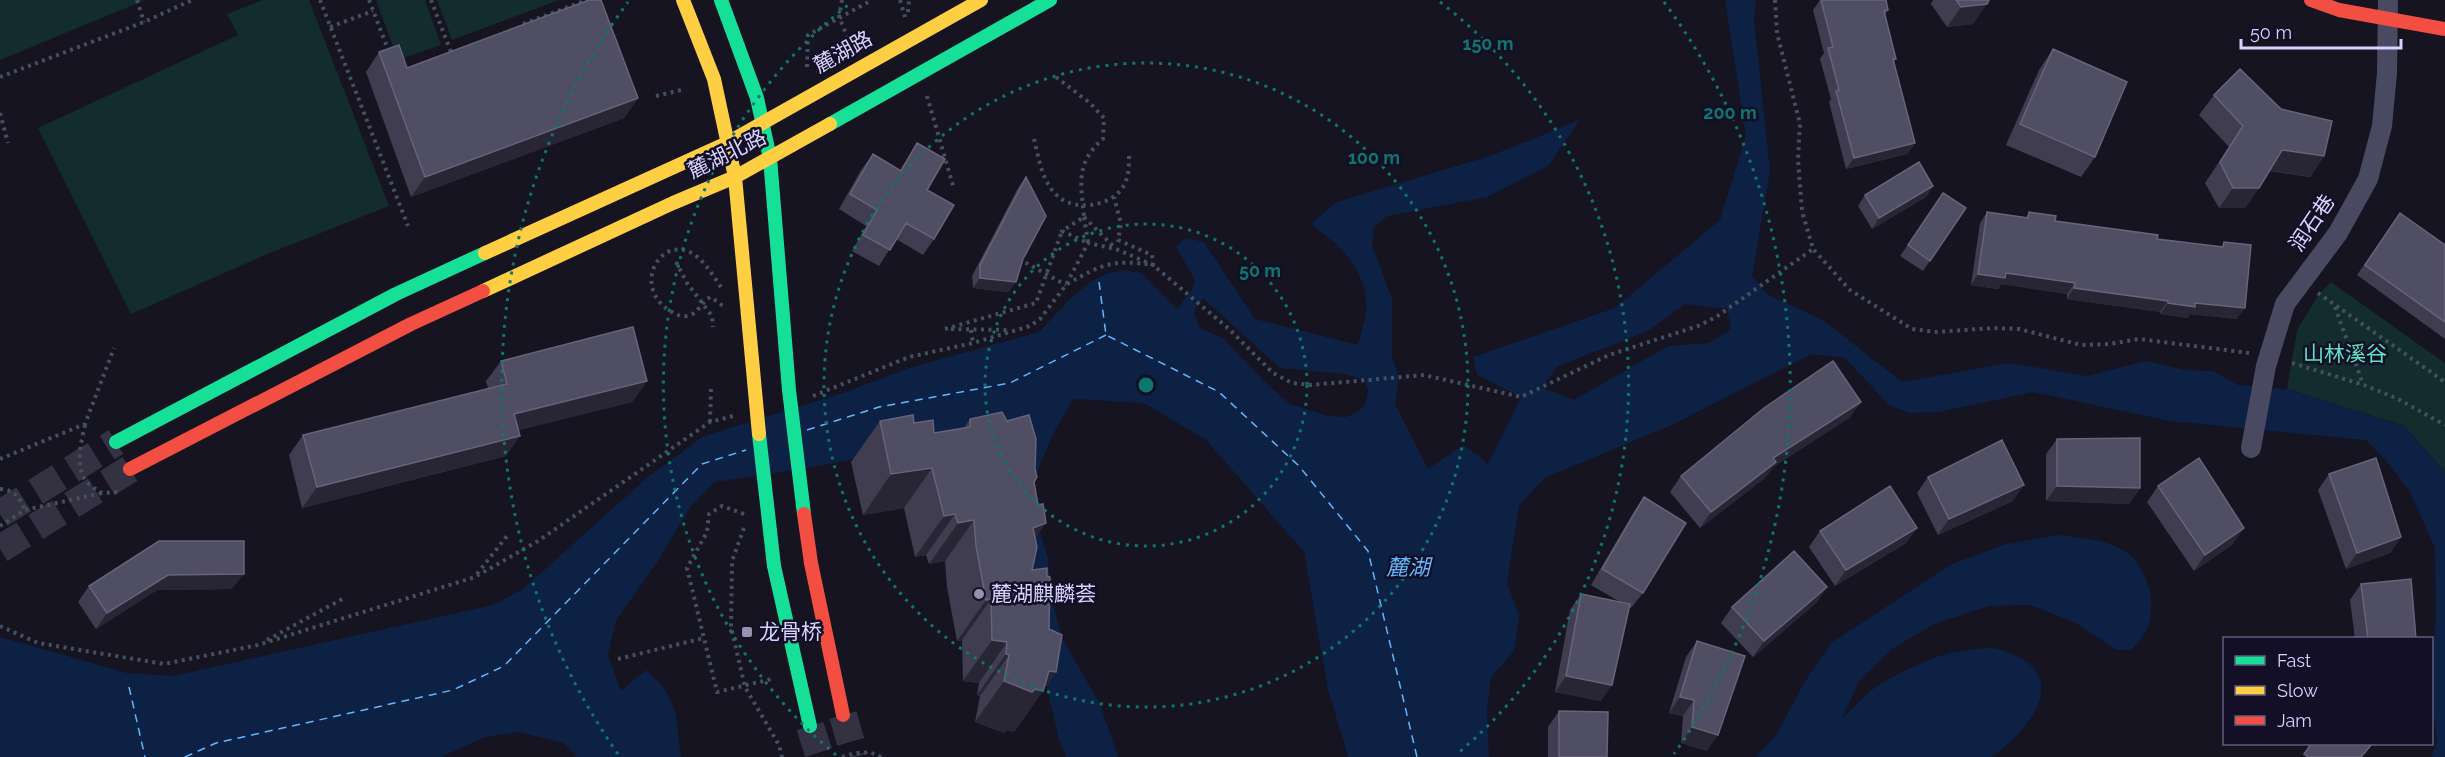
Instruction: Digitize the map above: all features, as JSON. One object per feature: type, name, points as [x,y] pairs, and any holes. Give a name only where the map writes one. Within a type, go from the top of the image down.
[{"type":"street","points":[[683,0],[714,79],[735,177],[752,343],[754,394],[774,566],[810,726]]},
{"type":"street","points":[[721,0],[748,69],[765,122],[800,487],[811,563],[843,715]]},
{"type":"street","name":"麓湖路","points":[[116,442],[396,294],[727,143],[981,0]]},
{"type":"street","name":"麓湖北路","points":[[130,469],[411,324],[673,203],[735,177],[1050,0]]},
{"type":"street","points":[[2311,0],[2339,10],[2387,10],[2445,29]]},
{"type":"street","name":"润石巷","points":[[2251,448],[2266,366],[2285,304],[2338,233],[2368,179],[2382,126],[2387,73],[2387,10]]},
{"type":"path","points":[[137,0],[144,22]]},
{"type":"path","points":[[0,78],[144,22],[192,0]]},
{"type":"path","points":[[320,0],[408,226]]},
{"type":"path","points":[[369,0],[393,62]]},
{"type":"path","points":[[431,0],[451,52],[461,48]]},
{"type":"path","points":[[516,27],[587,0]]},
{"type":"path","points":[[842,0],[839,18],[850,44]]},
{"type":"path","points":[[807,67],[807,35],[872,0]]},
{"type":"path","points":[[1775,0],[1777,33],[1800,124],[1798,159],[1802,211],[1813,249],[1850,290],[1912,329],[1936,332],[1994,328],[2019,329],[2081,345],[2110,344],[2139,339],[2249,353]]},
{"type":"path","points":[[330,27],[373,11]]},
{"type":"path","points":[[811,396],[909,357],[973,343],[1030,326],[1040,319],[1066,285],[1088,243],[1081,169],[1093,148],[1102,139],[1104,118],[1090,103],[1056,77]]},
{"type":"path","points":[[656,96],[681,90]]},
{"type":"path","points":[[0,113],[8,143]]},
{"type":"path","points":[[1034,139],[1048,185],[1060,198],[1077,205],[1095,204],[1113,197],[1123,186],[1129,171],[1129,155]]},
{"type":"path","points":[[1113,197],[1121,224],[1118,240],[1152,255],[1153,265]]},
{"type":"path","points":[[1016,330],[945,329],[1036,303],[1062,231],[1084,216]]},
{"type":"path","points":[[1084,216],[1116,249]]},
{"type":"path","points":[[1062,231],[1088,243],[1116,249],[1153,265],[1228,329],[1273,373],[1292,383],[1311,385],[1424,375],[1521,397],[1609,355],[1698,326],[1716,317],[1813,249]]},
{"type":"path","points":[[725,293],[705,264],[685,250],[670,251],[653,267],[650,280],[653,294],[664,307],[677,315],[688,316],[699,310],[711,297],[727,310]]},
{"type":"path","points":[[1016,257],[1066,285]]},
{"type":"path","points":[[1066,285],[1095,268],[1112,262],[1128,261],[1153,265]]},
{"type":"path","points":[[675,262],[687,283],[712,316],[713,327]]},
{"type":"path","points":[[2302,280],[2334,306],[2445,382]]},
{"type":"path","points":[[2334,306],[2364,385]]},
{"type":"path","points":[[971,330],[973,343]]},
{"type":"path","points":[[102,493],[87,482],[81,471],[80,448],[85,424],[114,348]]},
{"type":"path","points":[[2292,363],[2364,385],[2396,398],[2445,425]]},
{"type":"path","points":[[710,422],[711,387]]},
{"type":"path","points":[[0,626],[38,642],[164,664],[258,645],[475,577],[538,541],[710,422],[744,413]]},
{"type":"path","points":[[0,459],[85,424]]},
{"type":"path","points":[[0,489],[10,490],[19,497],[25,510]]},
{"type":"path","points":[[0,526],[25,510],[102,493],[125,491]]},
{"type":"path","points":[[772,679],[717,693],[687,568],[707,532],[709,514],[722,506],[748,516],[732,561],[731,627],[737,657],[745,687],[778,745],[782,757]]},
{"type":"path","points":[[475,577],[507,536]]},
{"type":"path","points":[[258,645],[346,597]]},
{"type":"path","points":[[618,659],[704,638]]},
{"type":"path","points":[[842,757],[858,752],[873,752],[881,757]]},
{"type":"green space","points":[[0,0],[145,0],[0,60]]},
{"type":"green space","points":[[263,0],[309,0],[389,206],[265,255],[131,314],[38,128],[238,35],[227,14]]},
{"type":"green space","points":[[376,0],[425,0],[441,45],[398,60]]},
{"type":"green space","points":[[437,0],[559,0],[452,40]]},
{"type":"green space","name":"山林溪谷","points":[[2331,282],[2445,363],[2445,472],[2404,426],[2287,389],[2297,330],[2319,294]]},
{"type":"water","name":"麓湖","points":[[1725,0],[1756,0],[1754,20],[1770,171],[1752,276],[1768,295],[1823,320],[1902,382],[2009,363],[2087,376],[2146,361],[2184,370],[2213,371],[2238,385],[2287,389],[2404,426],[2445,472],[2445,757],[2432,757],[2437,739],[2433,710],[2433,647],[2436,618],[2435,548],[2411,494],[2389,464],[2366,440],[2170,421],[2033,392],[1939,412],[1910,413],[1889,405],[1845,358],[1811,354],[1672,425],[1544,478],[1519,506],[1507,582],[1519,616],[1514,651],[1491,677],[1487,712],[1489,757],[1348,757],[1328,689],[1304,552],[1206,440],[1144,403],[1074,399],[1053,434],[1035,477],[1037,523],[1048,559],[1051,598],[1063,640],[1100,704],[1118,757],[1066,757],[1059,739],[987,433],[813,467],[715,482],[691,506],[656,564],[616,620],[608,655],[621,691],[646,670],[665,690],[677,719],[681,757],[577,757],[564,743],[518,732],[485,737],[441,757],[0,757],[0,637],[127,673],[173,676],[493,605],[523,589],[649,476],[704,436],[843,393],[909,368],[1039,332],[1072,297],[1090,282],[1108,273],[1123,270],[1141,273],[1177,309],[1192,290],[1195,280],[1176,247],[1185,238],[1204,242],[1255,319],[1358,345],[1366,308],[1360,277],[1340,248],[1311,224],[1337,202],[1490,156],[1580,120],[1548,166],[1487,197],[1387,216],[1374,227],[1372,244],[1392,299],[1392,357],[1399,377],[1395,404],[1428,469],[1464,445],[1488,464],[1521,397],[1477,375],[1473,357],[1615,308],[1720,220],[1746,135]],"holes":[[[1203,298],[1280,368],[1345,374],[1364,380],[1368,391],[1365,405],[1356,413],[1346,417],[1328,416],[1290,404],[1267,384],[1224,339],[1199,327],[1194,311]],[[1685,304],[1727,309],[1731,329],[1709,343],[1668,346],[1574,400],[1542,387],[1558,366],[1648,331]]]},
{"type":"water","points":[[2058,535],[2110,544],[2126,552],[2141,568],[2151,599],[2150,621],[2145,634],[2131,650],[2117,650],[2076,623],[2031,605],[1989,606],[1934,624],[1892,649],[1860,680],[1842,718],[1879,685],[1921,663],[1951,653],[1981,648],[1997,649],[2021,658],[2035,670],[2041,684],[2040,699],[2033,715],[2007,745],[1991,757],[1756,757],[1777,734],[1804,683],[1831,643],[1952,564],[2006,544]]},
{"type":"building","points":[[589,0],[601,0],[638,98],[425,177],[379,52],[399,45],[407,68]]},
{"type":"building","points":[[1821,0],[1886,0],[1888,10],[1884,11],[1896,59],[1893,59],[1915,143],[1854,158],[1836,91],[1839,90],[1828,48],[1833,47]]},
{"type":"building","points":[[1956,0],[1989,0],[1987,4],[1961,7]]},
{"type":"building","points":[[2053,49],[2127,82],[2095,157],[2020,124]]},
{"type":"building","points":[[2240,69],[2281,109],[2332,121],[2324,156],[2282,150],[2259,188],[2233,188],[2220,162],[2243,126],[2214,95]]},
{"type":"building","points":[[917,143],[945,159],[927,190],[954,205],[934,239],[906,223],[890,250],[863,235],[877,210],[850,194],[873,154],[901,171]]},
{"type":"building","points":[[1919,162],[1933,186],[1879,218],[1865,195]]},
{"type":"building","points":[[1026,177],[1046,216],[1023,259],[1016,282],[980,278],[980,265]]},
{"type":"building","points":[[1943,193],[1966,208],[1930,261],[1908,245]]},
{"type":"building","points":[[1987,212],[2028,218],[2029,212],[2056,216],[2055,221],[2158,235],[2157,239],[2223,247],[2224,242],[2251,245],[2245,308],[2195,303],[2195,307],[2074,288],[2075,283],[2006,273],[2005,278],[1978,274]]},
{"type":"building","points":[[2400,213],[2445,245],[2445,322],[2365,265]]},
{"type":"building","points":[[633,327],[647,381],[514,414],[520,436],[317,487],[303,435],[507,384],[501,361]]},
{"type":"building","points":[[1833,361],[1861,402],[1773,458],[1776,462],[1711,512],[1681,476],[1764,408]]},
{"type":"building","points":[[1002,412],[1007,421],[1029,415],[1036,439],[1037,477],[1034,482],[1038,505],[1043,504],[1046,523],[1033,528],[1037,547],[1032,570],[1047,568],[1047,576],[1050,577],[1049,629],[1062,635],[1056,672],[1049,671],[1043,691],[1035,689],[1032,692],[1004,681],[1009,655],[1006,654],[1007,642],[992,640],[991,599],[986,600],[976,546],[974,520],[958,523],[955,514],[944,516],[932,468],[891,474],[880,421],[913,415],[914,423],[933,420],[934,433],[970,427],[970,419]]},
{"type":"building","points":[[2140,438],[2140,488],[2057,486],[2057,439]]},
{"type":"building","points":[[2002,440],[2024,485],[1949,519],[1928,477]]},
{"type":"building","points":[[2199,458],[2244,528],[2205,555],[2158,486]]},
{"type":"building","points":[[2376,458],[2401,537],[2357,553],[2329,474]]},
{"type":"building","points":[[1890,486],[1917,528],[1846,570],[1820,531]]},
{"type":"building","points":[[1644,497],[1686,523],[1643,593],[1602,569]]},
{"type":"building","points":[[159,541],[244,541],[244,574],[168,575],[107,613],[89,586]]},
{"type":"building","points":[[1794,551],[1827,587],[1764,641],[1732,607]]},
{"type":"building","points":[[2411,579],[2416,637],[2368,637],[2361,584]]},
{"type":"building","points":[[1581,594],[1630,604],[1612,685],[1566,676]]},
{"type":"building","points":[[1697,641],[1745,656],[1718,735],[1692,727],[1694,700],[1680,697]]},
{"type":"building","points":[[1559,711],[1608,712],[1607,757],[1559,757]]},
{"type":"building","points":[[2310,745],[2371,745],[2361,757],[2308,757],[2304,754]]},
{"type":"ferry route","points":[[1099,282],[1106,335],[1219,392],[1299,466],[1368,551],[1417,757]]},
{"type":"ferry route","points":[[807,430],[879,407],[1010,383],[1106,335]]},
{"type":"ferry route","points":[[185,757],[216,743],[453,690],[504,666],[702,464],[746,450]]},
{"type":"ferry route","points":[[129,687],[145,757]]},
{"type":"tunnel","points":[[0,514],[116,442]]},
{"type":"tunnel","points":[[0,549],[130,469]]},
{"type":"tunnel","points":[[843,715],[855,757]]},
{"type":"tunnel","points":[[810,726],[820,757]]},
{"type":"traffic: fast","points":[[721,0],[757,98],[770,158],[789,390],[804,514]]},
{"type":"traffic: fast","points":[[830,124],[1050,0]]},
{"type":"traffic: fast","points":[[116,442],[396,294],[485,253]]},
{"type":"traffic: fast","points":[[759,434],[774,566],[810,726]]},
{"type":"traffic: slow","points":[[683,0],[714,79],[735,177],[759,434]]},
{"type":"traffic: slow","points":[[485,253],[727,143],[981,0]]},
{"type":"traffic: slow","points":[[483,291],[673,203],[735,177],[830,124]]},
{"type":"traffic: jam","points":[[2311,0],[2339,10],[2445,29]]},
{"type":"traffic: jam","points":[[130,469],[411,324],[483,291]]},
{"type":"traffic: jam","points":[[804,514],[811,563],[843,715]]},
{"type":"place","name":"麓湖麒麟荟","points":[[979,594]]},
{"type":"place","name":"龙骨桥","points":[[747,632]]}]
